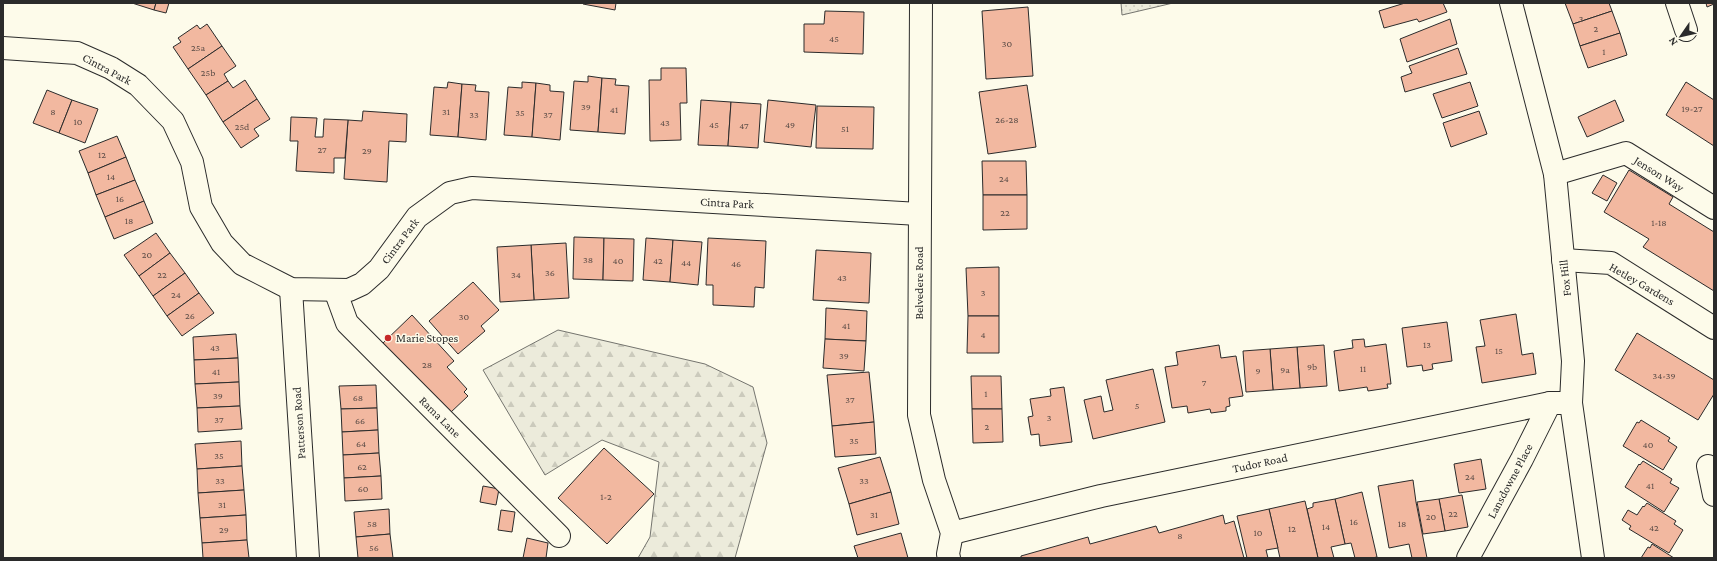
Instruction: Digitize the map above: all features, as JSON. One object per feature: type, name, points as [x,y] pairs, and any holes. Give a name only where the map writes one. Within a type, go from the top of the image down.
[{"type":"street","name":"Belvedere Road","points":[[922,3],[919,214],[919,415],[934,480],[952,533],[948,554],[949,558]]},
{"type":"street","name":"Fox Hill","points":[[1511,3],[1555,174],[1573,361],[1561,403],[1593,558]]},
{"type":"street","points":[[1676,3],[1686,30]]},
{"type":"street","name":"Cintra Park","points":[[3,48],[77,53],[111,68],[138,86],[173,121],[192,162],[201,207],[222,243],[242,264],[291,289],[349,290],[362,284],[379,269],[417,217],[450,192],[472,188],[919,214]]},
{"type":"street","name":"Jenson Way","points":[[1555,174],[1626,153],[1714,208]]},
{"type":"street","name":"Hetley Gardens","points":[[1563,260],[1611,263],[1714,328]]},
{"type":"street","name":"Patterson Road","points":[[291,289],[308,558]]},
{"type":"street","name":"Rama Lane","points":[[335,290],[347,323],[559,536]]},
{"type":"street","name":"Tudor Road","points":[[952,533],[1101,496],[1561,403]]},
{"type":"street","name":"Lansdowne Place","points":[[1468,558],[1522,460],[1561,403]]},
{"type":"street","points":[[1708,466],[1714,495]]},
{"type":"green space","points":[[1121,3],[1173,3],[1122,15]]},
{"type":"green space","points":[[558,330],[705,364],[753,387],[767,443],[735,558],[638,558],[650,537],[659,462],[602,440],[545,475],[483,370]]},
{"type":"building","points":[[132,3],[156,3],[154,10]]},
{"type":"building","points":[[156,3],[169,3],[166,13],[154,10]]},
{"type":"building","points":[[616,3],[615,10],[583,4]]},
{"type":"building","points":[[1405,3],[1443,3],[1447,12],[1419,22],[1417,19],[1384,28],[1379,11]]},
{"type":"building","points":[[1565,3],[1609,3],[1612,11],[1573,24]]},
{"type":"building","points":[[1706,3],[1714,3],[1714,4],[1707,7]]},
{"type":"building","points":[[1028,7],[1033,76],[986,79],[982,11]]},
{"type":"building","points":[[825,11],[864,12],[863,54],[804,52],[804,24],[824,24]]},
{"type":"building","points":[[1612,11],[1620,33],[1580,46],[1573,24]]},
{"type":"building","points":[[1450,19],[1457,44],[1407,62],[1400,39]]},
{"type":"building","points":[[207,24],[222,46],[188,69],[173,47],[181,42],[178,38],[197,25],[200,29]]},
{"type":"building","points":[[1620,33],[1627,55],[1588,68],[1580,46]]},
{"type":"building","points":[[222,46],[236,66],[224,74],[228,81],[206,95],[188,69]]},
{"type":"building","points":[[1458,48],[1467,74],[1405,92],[1401,77],[1412,73],[1409,66]]},
{"type":"building","points":[[661,68],[686,68],[687,103],[680,103],[681,140],[650,141],[649,80],[661,80]]},
{"type":"building","points":[[588,76],[602,78],[598,132],[570,130],[574,81],[588,82]]},
{"type":"building","points":[[602,78],[616,79],[615,85],[629,86],[625,134],[598,132]]},
{"type":"building","points":[[245,80],[257,99],[223,122],[206,95],[228,81],[233,88]]},
{"type":"building","points":[[448,82],[462,84],[458,137],[430,135],[434,87],[447,88]]},
{"type":"building","points":[[522,82],[536,83],[532,137],[504,135],[508,87],[522,88]]},
{"type":"building","points":[[1470,82],[1478,106],[1442,118],[1433,94]]},
{"type":"building","points":[[1686,82],[1714,100],[1714,146],[1666,115]]},
{"type":"building","points":[[536,83],[550,85],[550,91],[564,92],[560,140],[532,137]]},
{"type":"building","points":[[462,84],[476,85],[475,91],[489,92],[486,140],[458,137]]},
{"type":"building","points":[[1027,85],[1036,147],[988,154],[979,92]]},
{"type":"building","points":[[47,90],[72,100],[59,133],[33,123]]},
{"type":"building","points":[[257,99],[270,119],[254,129],[259,136],[241,148],[223,122]]},
{"type":"building","points":[[72,100],[98,109],[85,143],[59,133]]},
{"type":"building","points":[[701,100],[731,102],[728,146],[698,145]]},
{"type":"building","points":[[768,100],[816,105],[811,147],[764,142]]},
{"type":"building","points":[[1615,100],[1624,121],[1587,137],[1578,117]]},
{"type":"building","points":[[731,102],[761,104],[758,148],[728,146]]},
{"type":"building","points":[[817,106],[874,107],[873,149],[816,148]]},
{"type":"building","points":[[363,111],[407,114],[406,142],[389,141],[387,182],[344,179],[348,120],[362,121]]},
{"type":"building","points":[[1479,111],[1487,134],[1451,147],[1443,123]]},
{"type":"building","points":[[291,117],[317,118],[315,137],[323,137],[324,119],[348,120],[345,158],[334,158],[334,173],[296,171],[298,141],[290,141]]},
{"type":"building","points":[[117,136],[126,157],[88,173],[79,151]]},
{"type":"building","points":[[126,157],[135,180],[96,195],[88,173]]},
{"type":"building","points":[[982,161],[1026,161],[1027,195],[983,195]]},
{"type":"building","points":[[1629,170],[1673,197],[1669,204],[1714,232],[1714,291],[1643,247],[1649,239],[1604,212]]},
{"type":"building","points":[[1603,175],[1617,183],[1607,201],[1592,193]]},
{"type":"building","points":[[135,180],[144,201],[105,217],[96,195]]},
{"type":"building","points":[[983,195],[1027,195],[1027,229],[983,230]]},
{"type":"building","points":[[144,201],[153,223],[114,239],[105,217]]},
{"type":"building","points":[[156,233],[170,253],[139,276],[124,255]]},
{"type":"building","points":[[574,237],[604,238],[603,280],[573,279]]},
{"type":"building","points":[[604,238],[634,239],[633,281],[603,280]]},
{"type":"building","points":[[646,238],[673,240],[670,282],[643,280]]},
{"type":"building","points":[[708,238],[766,241],[764,288],[755,287],[754,307],[713,305],[713,285],[706,285]]},
{"type":"building","points":[[673,240],[702,242],[698,285],[670,282]]},
{"type":"building","points":[[566,243],[569,298],[534,300],[531,245]]},
{"type":"building","points":[[531,245],[534,300],[500,302],[497,247]]},
{"type":"building","points":[[816,250],[871,253],[869,303],[813,300]]},
{"type":"building","points":[[170,253],[185,273],[153,296],[139,276]]},
{"type":"building","points":[[999,267],[999,316],[968,316],[966,268]]},
{"type":"building","points":[[185,273],[199,293],[167,316],[153,296]]},
{"type":"building","points":[[473,282],[499,310],[481,326],[485,331],[458,354],[429,321]]},
{"type":"building","points":[[199,293],[214,313],[182,336],[167,316]]},
{"type":"building","points":[[826,308],[867,311],[866,341],[825,339]]},
{"type":"building","points":[[1516,314],[1522,355],[1533,353],[1536,374],[1482,383],[1476,347],[1485,346],[1480,320]]},
{"type":"building","points":[[412,315],[454,361],[447,367],[467,389],[464,392],[468,396],[450,413],[383,343]]},
{"type":"building","points":[[968,316],[999,316],[999,353],[967,353]]},
{"type":"building","points":[[1447,322],[1452,361],[1432,364],[1433,369],[1423,371],[1422,365],[1407,367],[1402,328]]},
{"type":"building","points":[[1637,333],[1714,380],[1714,394],[1698,420],[1615,370]]},
{"type":"building","points":[[236,334],[238,358],[194,360],[193,337]]},
{"type":"building","points":[[825,339],[866,341],[864,371],[823,368]]},
{"type":"building","points":[[1364,339],[1365,347],[1386,344],[1391,384],[1387,384],[1388,388],[1368,391],[1367,387],[1339,391],[1334,351],[1353,348],[1352,340]]},
{"type":"building","points":[[1219,345],[1221,358],[1236,356],[1243,396],[1229,398],[1230,406],[1226,407],[1226,411],[1211,413],[1210,409],[1188,413],[1187,406],[1172,408],[1165,367],[1178,365],[1176,352]]},
{"type":"building","points":[[1324,345],[1327,386],[1300,388],[1297,347]]},
{"type":"building","points":[[1297,347],[1300,388],[1273,390],[1270,349]]},
{"type":"building","points":[[1270,349],[1273,390],[1246,392],[1243,351]]},
{"type":"building","points":[[238,358],[239,382],[195,384],[194,360]]},
{"type":"building","points":[[1153,369],[1165,422],[1093,439],[1084,400],[1101,396],[1104,412],[1113,410],[1106,380]]},
{"type":"building","points":[[869,372],[874,422],[832,426],[827,375]]},
{"type":"building","points":[[971,376],[1001,376],[1002,409],[972,409]]},
{"type":"building","points":[[239,382],[240,406],[197,408],[195,384]]},
{"type":"building","points":[[376,385],[377,408],[341,409],[339,386]]},
{"type":"building","points":[[1064,387],[1072,442],[1040,446],[1039,434],[1031,435],[1028,417],[1033,416],[1030,399],[1051,396],[1050,389]]},
{"type":"building","points":[[240,406],[242,429],[198,432],[197,408]]},
{"type":"building","points":[[377,408],[378,430],[342,432],[341,409]]},
{"type":"building","points":[[972,409],[1002,409],[1003,442],[973,443]]},
{"type":"building","points":[[1641,420],[1670,438],[1668,441],[1677,447],[1663,470],[1623,446],[1637,422],[1639,423]]},
{"type":"building","points":[[874,422],[876,454],[835,457],[832,426]]},
{"type":"building","points":[[378,430],[379,453],[343,455],[342,432]]},
{"type":"building","points":[[241,441],[242,466],[197,469],[195,444]]},
{"type":"building","points":[[604,448],[654,494],[607,544],[558,498]]},
{"type":"building","points":[[379,453],[381,476],[344,478],[343,455]]},
{"type":"building","points":[[880,457],[891,492],[849,504],[838,468]]},
{"type":"building","points":[[1481,459],[1486,489],[1459,493],[1454,464]]},
{"type":"building","points":[[1643,461],[1672,479],[1670,483],[1679,488],[1664,512],[1625,487],[1639,464],[1640,465]]},
{"type":"building","points":[[242,466],[244,490],[198,493],[197,469]]},
{"type":"building","points":[[381,476],[382,499],[345,501],[344,478]]},
{"type":"building","points":[[1413,480],[1427,558],[1412,558],[1409,544],[1389,548],[1378,486]]},
{"type":"building","points":[[483,486],[499,489],[496,505],[480,502]]},
{"type":"building","points":[[244,490],[246,515],[200,518],[198,493]]},
{"type":"building","points":[[891,492],[899,524],[857,535],[849,504]]},
{"type":"building","points":[[1362,492],[1377,557],[1372,558],[1355,558],[1351,543],[1345,544],[1335,499]]},
{"type":"building","points":[[1462,495],[1468,527],[1445,531],[1439,499]]},
{"type":"building","points":[[1335,499],[1345,544],[1331,547],[1334,558],[1318,558],[1307,509],[1313,507],[1313,503]]},
{"type":"building","points":[[1439,499],[1445,531],[1423,534],[1417,502]]},
{"type":"building","points":[[1305,501],[1318,558],[1280,558],[1269,509]]},
{"type":"building","points":[[1647,503],[1676,521],[1674,524],[1683,530],[1669,553],[1629,529],[1631,526],[1622,520],[1628,510],[1637,515]]},
{"type":"building","points":[[389,509],[390,534],[356,537],[354,512]]},
{"type":"building","points":[[1269,509],[1278,548],[1266,550],[1268,558],[1247,558],[1237,516]]},
{"type":"building","points":[[501,510],[515,512],[512,532],[498,530]]},
{"type":"building","points":[[246,515],[247,540],[202,543],[200,518]]},
{"type":"building","points":[[1223,515],[1225,524],[1234,521],[1244,558],[1021,558],[1021,556],[1088,537],[1090,544],[1156,526],[1159,533]]},
{"type":"building","points":[[901,533],[908,558],[858,558],[854,546]]},
{"type":"building","points":[[390,534],[393,558],[358,558],[356,537]]},
{"type":"building","points":[[527,538],[548,543],[546,558],[523,558]]},
{"type":"building","points":[[247,540],[249,558],[203,558],[202,543]]},
{"type":"building","points":[[1652,544],[1674,558],[1641,558],[1648,547],[1650,548]]},
{"type":"place","name":"Marie Stopes","points":[[388,338]]}]
